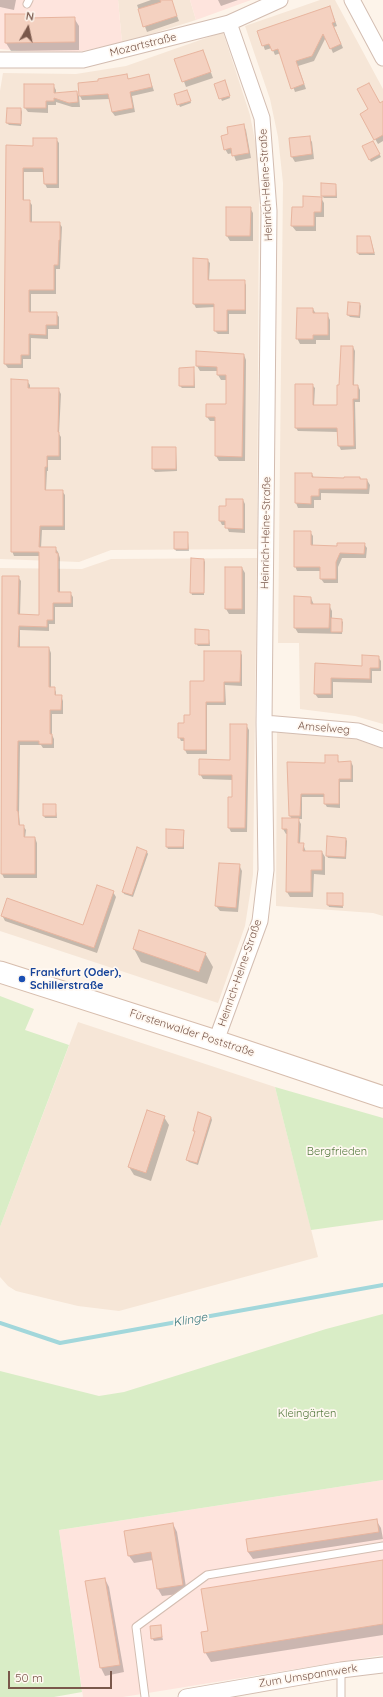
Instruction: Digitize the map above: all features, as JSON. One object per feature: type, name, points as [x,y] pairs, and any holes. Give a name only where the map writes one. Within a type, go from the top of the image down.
[{"type":"street","name":"Mozartstraße","points":[[0,60],[83,60],[229,23],[280,0]]},
{"type":"street","points":[[352,0],[383,58]]},
{"type":"street","name":"Heinrich-Heine-Straße","points":[[216,1041],[260,921],[266,870],[264,723],[269,211],[262,118],[229,23]]},
{"type":"street","name":"Amselweg","points":[[264,723],[358,731],[383,740]]},
{"type":"street","name":"Fürstenwalder Poststraße","points":[[0,972],[216,1041],[383,1097]]},
{"type":"street","name":"Zum Umspannwerk","points":[[186,1697],[341,1670],[383,1665]]},
{"type":"lane","points":[[145,1697],[136,1627],[207,1575],[383,1546]]},
{"type":"lane","points":[[341,1670],[341,1697]]},
{"type":"shaded area","points":[[0,0],[118,0],[122,43],[77,52],[0,49]]},
{"type":"shaded area","points":[[118,0],[190,0],[196,20],[122,43]]},
{"type":"shaded area","points":[[190,0],[251,0],[196,20]]},
{"type":"shaded area","points":[[320,0],[335,0],[383,89],[383,724],[355,716],[300,709],[299,643],[278,643],[283,183],[278,137],[270,99],[245,26]]},
{"type":"shaded area","points":[[223,32],[250,115],[257,151],[259,189],[257,549],[111,550],[79,562],[0,559],[0,91],[3,73],[76,74],[126,66]]},
{"type":"shaded area","points":[[257,558],[253,875],[245,926],[218,1003],[0,931],[0,568],[82,569],[111,559]]},
{"type":"shaded area","points":[[277,732],[348,736],[383,749],[383,916],[373,913],[276,906]]},
{"type":"shaded area","points":[[78,1022],[275,1087],[318,1257],[119,1311],[78,1306],[16,1291],[8,1286],[0,1277],[0,1227]]},
{"type":"shaded area","points":[[383,1480],[383,1655],[123,1697],[83,1697],[59,1530]]},
{"type":"green space","points":[[0,996],[34,1009],[25,1030],[69,1045],[0,1227]]},
{"type":"green space","name":"Bergfrieden","points":[[275,1087],[383,1118],[383,1220],[311,1230]]},
{"type":"green space","name":"Kleingärten","points":[[383,1314],[383,1480],[59,1530],[82,1692],[54,1697],[0,1697],[0,1371],[99,1396],[124,1392],[326,1329]]},
{"type":"building","points":[[160,0],[172,0],[177,16],[143,27],[138,9],[161,2]]},
{"type":"building","points":[[330,6],[335,22],[332,23],[341,44],[330,49],[323,34],[312,56],[296,61],[304,84],[291,89],[278,49],[272,51],[269,44],[262,46],[257,31]]},
{"type":"building","points":[[5,14],[28,14],[28,18],[75,17],[75,42],[5,43]]},
{"type":"building","points":[[203,50],[211,72],[182,82],[174,59]]},
{"type":"building","points":[[127,74],[128,79],[149,74],[152,87],[130,92],[133,108],[112,112],[108,94],[79,96],[78,83],[98,81],[98,79]]},
{"type":"building","points":[[225,80],[230,96],[219,99],[214,84]]},
{"type":"building","points":[[369,83],[380,103],[383,101],[383,135],[374,140],[360,114],[368,109],[357,89]]},
{"type":"building","points":[[24,84],[54,84],[54,93],[77,91],[78,102],[69,103],[54,98],[54,101],[46,101],[46,108],[24,108]]},
{"type":"building","points":[[187,90],[191,101],[177,105],[174,94]]},
{"type":"building","points":[[7,108],[21,108],[21,124],[6,123]]},
{"type":"building","points":[[244,124],[249,153],[232,156],[231,148],[224,150],[221,136],[228,134],[227,127]]},
{"type":"building","points":[[310,136],[312,154],[291,157],[289,138]]},
{"type":"building","points":[[33,138],[57,138],[57,184],[44,184],[43,168],[23,168],[23,200],[30,200],[30,222],[60,222],[60,240],[58,265],[54,265],[54,290],[29,290],[29,312],[57,312],[57,325],[46,325],[46,335],[29,334],[29,355],[21,355],[21,364],[4,364],[6,145],[33,146]]},
{"type":"building","points":[[373,141],[380,154],[369,160],[362,146]]},
{"type":"building","points":[[321,183],[336,184],[336,196],[321,196]]},
{"type":"building","points":[[303,196],[322,197],[321,212],[314,212],[314,226],[291,226],[292,207],[303,207]]},
{"type":"building","points":[[226,207],[251,207],[250,236],[226,236]]},
{"type":"building","points":[[357,236],[370,236],[374,253],[357,253]]},
{"type":"building","points":[[193,258],[208,259],[208,280],[245,280],[245,310],[227,310],[227,331],[214,331],[214,304],[193,304]]},
{"type":"building","points":[[348,302],[360,303],[359,316],[347,315]]},
{"type":"building","points":[[297,308],[313,308],[313,313],[328,313],[328,335],[313,335],[313,339],[296,339]]},
{"type":"building","points":[[341,346],[353,346],[353,385],[358,385],[358,399],[353,399],[354,446],[338,446],[337,428],[295,428],[295,384],[313,384],[313,405],[337,405],[337,385],[339,385]]},
{"type":"building","points":[[196,351],[244,354],[242,457],[215,456],[215,417],[206,417],[206,404],[226,404],[226,375],[217,375],[217,367],[196,366]]},
{"type":"building","points":[[194,367],[194,386],[179,386],[179,368]]},
{"type":"building","points":[[11,379],[28,380],[28,388],[59,388],[59,456],[47,456],[47,467],[45,467],[45,490],[63,490],[63,526],[40,526],[39,547],[56,547],[56,553],[58,553],[58,592],[71,592],[71,603],[53,603],[53,620],[47,620],[47,627],[19,626],[18,647],[49,647],[49,687],[55,687],[55,695],[62,695],[61,710],[50,710],[50,734],[52,734],[52,744],[39,744],[39,741],[18,741],[17,811],[19,825],[24,825],[24,837],[35,837],[35,874],[1,874],[2,576],[19,576],[18,614],[39,615],[39,552],[11,552]]},
{"type":"building","points":[[152,447],[176,447],[176,469],[152,469]]},
{"type":"building","points":[[295,473],[312,473],[312,477],[360,477],[360,479],[367,479],[367,489],[319,489],[319,496],[311,496],[311,504],[295,503]]},
{"type":"building","points":[[226,499],[243,499],[243,529],[225,528],[225,521],[219,521],[219,506],[226,506]]},
{"type":"building","points":[[294,531],[311,531],[311,545],[337,546],[337,543],[365,543],[364,554],[340,553],[336,562],[336,579],[320,579],[320,567],[294,567]]},
{"type":"building","points":[[174,532],[188,532],[188,549],[174,549]]},
{"type":"building","points":[[191,558],[204,559],[204,593],[190,593]]},
{"type":"building","points":[[225,567],[242,567],[242,609],[225,609]]},
{"type":"building","points":[[294,596],[311,597],[311,604],[330,604],[329,628],[294,628]]},
{"type":"building","points":[[331,618],[342,619],[342,632],[331,632]]},
{"type":"building","points":[[195,629],[209,630],[209,644],[195,644]]},
{"type":"building","points":[[204,651],[241,651],[240,682],[224,682],[224,702],[206,702],[206,750],[184,750],[184,738],[178,738],[178,723],[184,723],[184,715],[190,715],[190,681],[204,681]]},
{"type":"building","points":[[362,655],[379,656],[379,668],[370,668],[370,679],[331,678],[331,694],[314,694],[315,663],[362,666]]},
{"type":"building","points":[[230,724],[247,724],[245,828],[228,828],[228,797],[232,797],[232,775],[199,775],[199,759],[230,760]]},
{"type":"building","points":[[325,755],[338,755],[338,762],[351,761],[351,779],[339,779],[339,804],[324,804],[324,794],[301,794],[300,816],[289,816],[287,762],[325,763]]},
{"type":"building","points":[[43,804],[56,804],[56,816],[43,816]]},
{"type":"building","points":[[282,818],[299,818],[298,843],[304,843],[303,851],[322,851],[322,870],[311,870],[311,892],[286,892],[287,829],[282,829]]},
{"type":"building","points":[[166,829],[184,830],[183,847],[166,847]]},
{"type":"building","points":[[327,836],[346,838],[345,857],[326,856]]},
{"type":"building","points":[[137,847],[147,851],[132,895],[122,892]]},
{"type":"building","points":[[219,863],[240,864],[236,908],[215,906]]},
{"type":"building","points":[[97,885],[114,891],[94,948],[1,916],[7,898],[83,925]]},
{"type":"building","points":[[327,893],[343,893],[343,906],[327,905]]},
{"type":"building","points":[[139,930],[206,953],[199,972],[133,949]]},
{"type":"building","points":[[147,1110],[165,1116],[146,1173],[128,1167]]},
{"type":"building","points":[[198,1112],[211,1117],[197,1163],[186,1160],[195,1131],[193,1131]]},
{"type":"building","points":[[377,1519],[379,1532],[248,1552],[246,1539]]},
{"type":"building","points":[[173,1523],[183,1585],[157,1589],[151,1552],[128,1556],[124,1531]]},
{"type":"building","points":[[383,1560],[383,1624],[204,1653],[201,1632],[208,1631],[201,1589]]},
{"type":"building","points":[[105,1578],[120,1665],[100,1668],[85,1581]]},
{"type":"building","points":[[161,1625],[162,1637],[151,1639],[150,1626]]},
{"type":"waterway","name":"Klinge","points":[[0,1323],[60,1343],[383,1285]]},
{"type":"place","name":"Frankfurt (Oder), Schillerstraße","points":[[22,979]]}]
